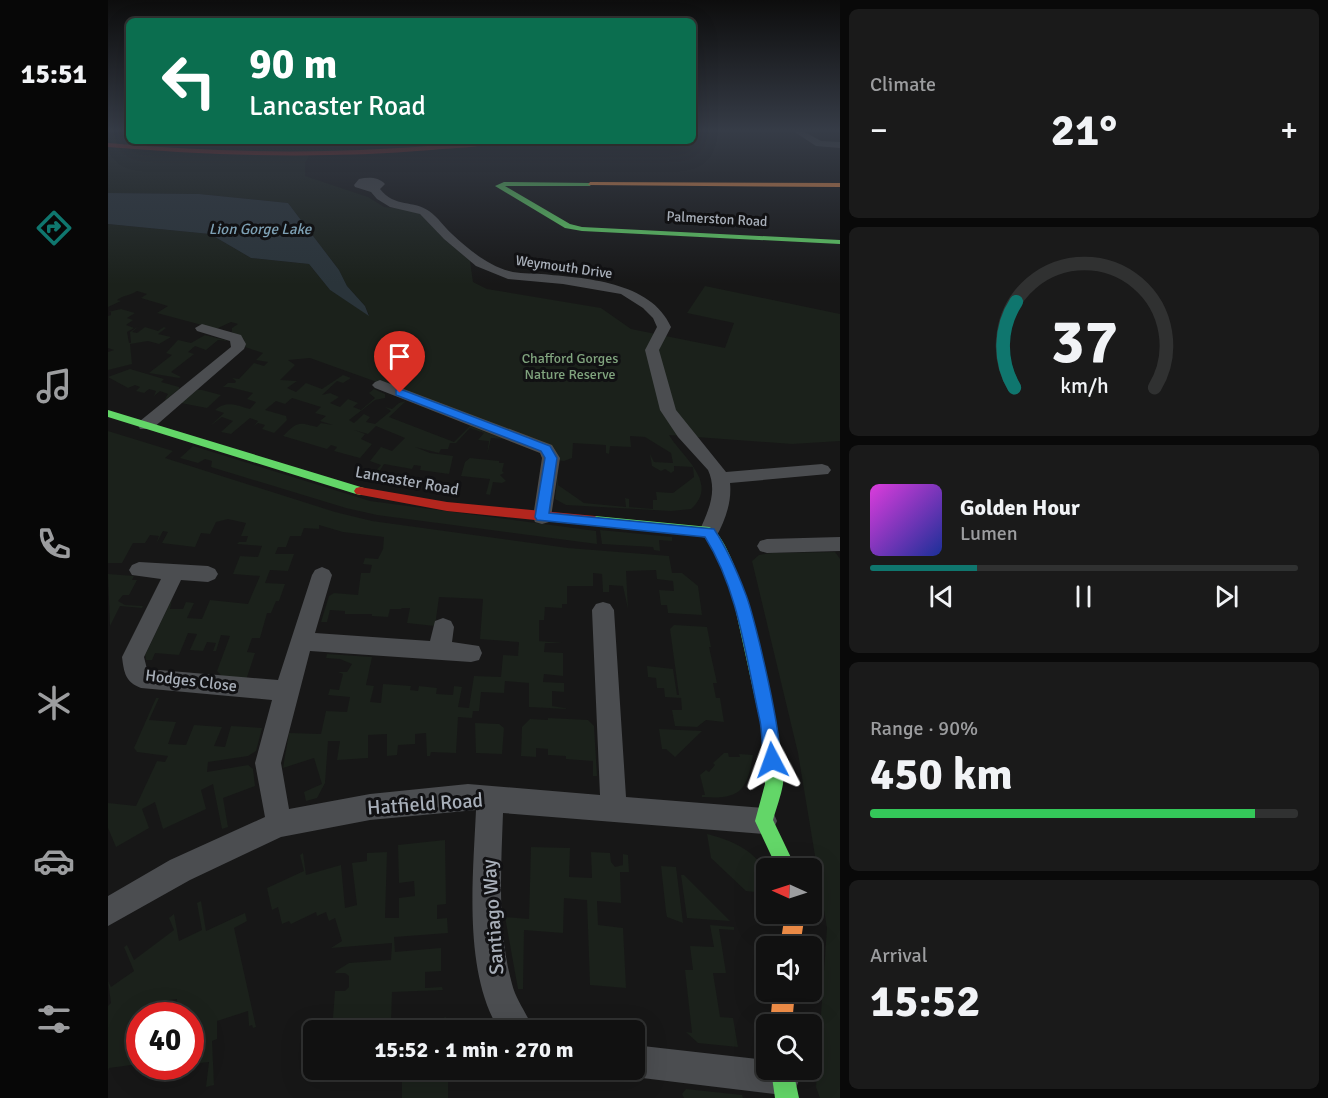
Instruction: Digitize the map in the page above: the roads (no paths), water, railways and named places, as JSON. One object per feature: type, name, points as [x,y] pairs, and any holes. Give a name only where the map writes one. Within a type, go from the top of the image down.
[{"type":"street","name":"Palmerston Road","points":[[840,185],[500,184],[499,186],[568,226],[582,229],[840,242]]},
{"type":"street","name":"Weymouth Drive","points":[[374,188],[381,197],[394,205],[417,209],[430,216],[448,237],[480,263],[513,276],[563,280],[632,294],[662,320],[664,327],[662,334],[655,341],[652,350],[668,409],[722,478]]},
{"type":"street","points":[[221,333],[234,324]]},
{"type":"street","points":[[146,425],[237,349],[238,341],[202,328]]},
{"type":"street","points":[[380,385],[394,398],[546,448],[551,458],[542,517]]},
{"type":"street","name":"Lancaster Road","points":[[108,413],[365,492],[455,508],[709,532]]},
{"type":"street","points":[[782,858],[764,821],[774,784],[771,735],[740,598],[724,555],[709,532],[723,500],[722,478],[822,470]]},
{"type":"street","points":[[767,546],[840,544]]},
{"type":"street","points":[[140,570],[208,574]]},
{"type":"street","name":"Hodges Close","points":[[175,572],[133,657],[135,672],[141,678],[286,691]]},
{"type":"street","points":[[279,824],[268,763],[286,691],[322,575]]},
{"type":"street","points":[[603,610],[614,807]]},
{"type":"street","points":[[440,651],[443,627]]},
{"type":"street","points":[[303,641],[471,653]]},
{"type":"street","name":"Hatfield Road","points":[[108,912],[180,870],[279,824],[370,807],[468,797],[614,807],[764,821]]},
{"type":"street","name":"Santiago Way","points":[[490,798],[487,878],[494,964],[504,1013],[509,1020]]},
{"type":"street","points":[[645,1062],[784,1082]]},
{"type":"water","name":"Lion Gorge Lake","points":[[108,193],[199,194],[288,203],[339,270],[347,286],[365,306],[369,316],[330,290],[309,264],[251,258],[210,234],[108,224]]},
{"type":"park label","name":"Chafford Gorges Nature Reserve","points":[[570,366]]}]
